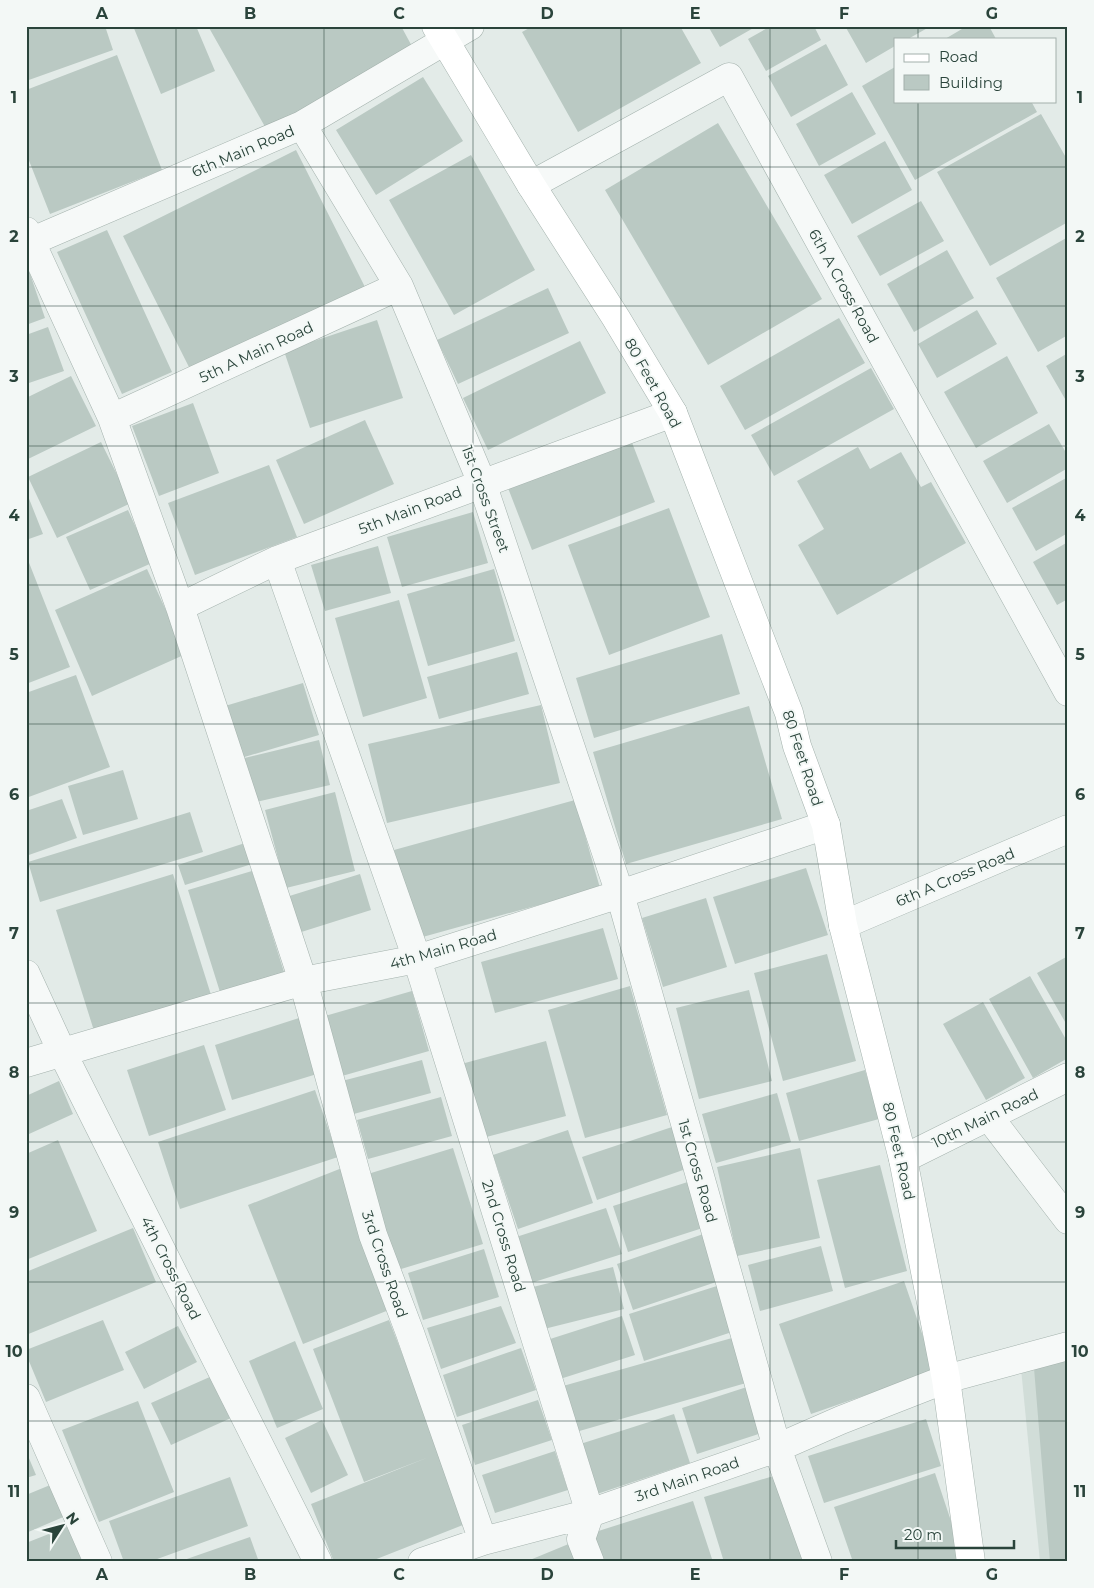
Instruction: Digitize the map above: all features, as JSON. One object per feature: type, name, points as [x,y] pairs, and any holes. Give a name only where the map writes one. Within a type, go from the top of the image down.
[{"type":"main road","name":"80 Feet Road","points":[[441,34],[531,185],[616,318],[673,412],[789,712],[797,746],[826,825],[842,925],[903,1159],[946,1380],[971,1562]]},
{"type":"street","name":"6th Main Road","points":[[28,237],[302,125],[441,34],[470,26]]},
{"type":"street","name":"6th A Cross Road","points":[[531,185],[729,77],[1068,692]]},
{"type":"street","name":"1st Cross Street","points":[[302,125],[399,286],[482,483],[620,894]]},
{"type":"street","name":"3rd Cross Road","points":[[28,237],[112,418],[180,606],[303,981],[373,1235],[483,1541]]},
{"type":"street","name":"5th A Main Road","points":[[112,418],[399,286]]},
{"type":"street","name":"5th Main Road","points":[[180,606],[277,560],[673,412]]},
{"type":"street","name":"2nd Cross Road","points":[[277,560],[418,959],[590,1513]]},
{"type":"street","name":"4th Main Road","points":[[26,1063],[303,981],[418,959],[826,825]]},
{"type":"street","name":"6th A Cross Road","points":[[842,925],[1068,829]]},
{"type":"street","name":"1st Cross Road","points":[[620,894],[777,1448],[818,1562]]},
{"type":"street","name":"4th Cross Road","points":[[26,974],[62,1052],[318,1562]]},
{"type":"street","name":"10th Main Road","points":[[903,1159],[1068,1077]]},
{"type":"street","points":[[989,1117],[1068,1220]]},
{"type":"street","name":"3rd Main Road","points":[[422,1562],[483,1541],[590,1513],[777,1448],[841,1420],[946,1380],[1068,1346]]},
{"type":"street","points":[[26,1398],[98,1562]]},
{"type":"street","points":[[590,1513],[582,1539],[590,1562]]},
{"type":"shaded area","points":[[1068,1335],[1068,1562],[1040,1562],[1019,1348]]},
{"type":"building","points":[[26,26],[105,26],[113,50],[26,81]]},
{"type":"building","points":[[133,26],[196,26],[215,71],[161,94]]},
{"type":"building","points":[[208,26],[401,26],[414,50],[268,132]]},
{"type":"building","points":[[533,26],[680,26],[701,63],[578,132],[522,32]]},
{"type":"building","points":[[708,26],[757,26],[720,47]]},
{"type":"building","points":[[771,26],[814,26],[821,40],[766,71],[748,39]]},
{"type":"building","points":[[845,26],[931,26],[910,38],[894,38],[894,47],[866,63]]},
{"type":"building","points":[[967,26],[989,26],[995,38],[947,38]]},
{"type":"building","points":[[826,44],[848,85],[791,117],[768,76]]},
{"type":"building","points":[[117,55],[162,170],[50,214],[26,153],[26,90]]},
{"type":"building","points":[[894,68],[894,102],[1032,102],[1037,112],[915,180],[862,86]]},
{"type":"building","points":[[423,77],[463,141],[376,195],[336,130]]},
{"type":"building","points":[[852,92],[876,134],[819,166],[796,124]]},
{"type":"building","points":[[1041,114],[1068,161],[1068,222],[990,266],[937,172]]},
{"type":"building","points":[[718,123],[822,299],[708,365],[605,190]]},
{"type":"building","points":[[885,141],[912,190],[852,224],[824,175]]},
{"type":"building","points":[[296,150],[367,291],[194,377],[123,236]]},
{"type":"building","points":[[471,155],[535,270],[454,315],[389,200]]},
{"type":"building","points":[[921,201],[944,241],[880,276],[857,236]]},
{"type":"building","points":[[107,230],[172,372],[122,394],[57,252]]},
{"type":"building","points":[[1068,237],[1068,335],[1038,352],[996,278]]},
{"type":"building","points":[[947,250],[974,298],[914,332],[887,284]]},
{"type":"building","points":[[26,262],[45,318],[26,325]]},
{"type":"building","points":[[548,288],[569,333],[458,384],[437,340]]},
{"type":"building","points":[[977,310],[997,344],[937,378],[918,344]]},
{"type":"building","points":[[839,318],[865,363],[745,430],[720,386]]},
{"type":"building","points":[[377,320],[403,398],[310,428],[284,351]]},
{"type":"building","points":[[48,327],[64,371],[26,384],[26,335]]},
{"type":"building","points":[[580,341],[606,393],[488,450],[463,398]]},
{"type":"building","points":[[1068,353],[1068,404],[1046,366]]},
{"type":"building","points":[[1007,356],[1038,413],[976,448],[944,392]]},
{"type":"building","points":[[871,368],[894,409],[774,476],[751,435]]},
{"type":"building","points":[[71,376],[96,426],[26,460],[26,398]]},
{"type":"building","points":[[193,403],[219,473],[159,496],[132,426]]},
{"type":"building","points":[[365,420],[394,484],[304,524],[276,460]]},
{"type":"building","points":[[1049,424],[1068,456],[1068,468],[1007,503],[983,461]]},
{"type":"building","points":[[631,440],[655,502],[532,550],[508,488]]},
{"type":"building","points":[[101,442],[131,503],[57,538],[28,477]]},
{"type":"building","points":[[858,447],[870,469],[901,452],[921,487],[931,482],[966,543],[837,615],[798,545],[824,529],[797,481]]},
{"type":"building","points":[[269,465],[297,537],[195,575],[168,503]]},
{"type":"building","points":[[1068,477],[1068,533],[1036,551],[1012,508]]},
{"type":"building","points":[[26,491],[43,534],[26,540]]},
{"type":"building","points":[[669,508],[710,617],[609,655],[568,545]]},
{"type":"building","points":[[128,510],[152,563],[90,590],[66,537]]},
{"type":"building","points":[[473,512],[488,563],[402,587],[387,537]]},
{"type":"building","points":[[1068,542],[1068,599],[1057,605],[1033,562]]},
{"type":"building","points":[[378,546],[391,593],[325,611],[311,565]]},
{"type":"building","points":[[26,555],[70,667],[26,684]]},
{"type":"building","points":[[147,569],[186,654],[92,696],[55,610]]},
{"type":"building","points":[[494,569],[515,641],[428,666],[407,594]]},
{"type":"building","points":[[399,600],[427,698],[363,717],[335,618]]},
{"type":"building","points":[[722,634],[740,694],[594,738],[576,678]]},
{"type":"building","points":[[517,652],[529,694],[439,719],[427,677]]},
{"type":"building","points":[[76,675],[110,767],[26,798],[26,693]]},
{"type":"building","points":[[303,683],[319,735],[241,758],[225,706]]},
{"type":"building","points":[[541,705],[560,783],[387,823],[368,744]]},
{"type":"building","points":[[749,706],[782,819],[626,864],[593,752]]},
{"type":"building","points":[[319,740],[330,785],[247,804],[236,760]]},
{"type":"building","points":[[123,770],[138,819],[83,835],[68,786]]},
{"type":"building","points":[[335,792],[355,871],[286,888],[265,810]]},
{"type":"building","points":[[62,799],[77,838],[26,856],[26,811]]},
{"type":"building","points":[[575,800],[600,888],[419,938],[394,850]]},
{"type":"building","points":[[190,812],[203,852],[40,902],[28,862]]},
{"type":"building","points":[[245,843],[252,864],[185,885],[178,865]]},
{"type":"building","points":[[806,868],[828,935],[735,964],[713,897]]},
{"type":"building","points":[[252,871],[284,972],[220,992],[188,890]]},
{"type":"building","points":[[173,874],[212,998],[95,1034],[56,910]]},
{"type":"building","points":[[360,874],[371,910],[295,934],[283,898]]},
{"type":"building","points":[[706,898],[727,967],[663,987],[642,918]]},
{"type":"building","points":[[603,928],[618,979],[495,1013],[481,962]]},
{"type":"building","points":[[827,954],[856,1061],[783,1081],[754,973]]},
{"type":"building","points":[[1068,956],[1068,1027],[1037,973]]},
{"type":"building","points":[[1030,976],[1068,1043],[1068,1058],[1033,1078],[989,999]]},
{"type":"building","points":[[630,986],[667,1115],[585,1138],[548,1010]]},
{"type":"building","points":[[749,990],[772,1081],[699,1099],[676,1008]]},
{"type":"building","points":[[412,991],[429,1051],[342,1076],[325,1016]]},
{"type":"building","points":[[983,1002],[1025,1078],[986,1100],[943,1024]]},
{"type":"building","points":[[299,1018],[317,1074],[232,1100],[215,1045]]},
{"type":"building","points":[[546,1041],[566,1116],[475,1140],[454,1066]]},
{"type":"building","points":[[204,1045],[226,1110],[149,1136],[127,1070]]},
{"type":"building","points":[[422,1060],[431,1093],[350,1115],[342,1081]]},
{"type":"building","points":[[865,1070],[879,1119],[799,1141],[786,1093]]},
{"type":"building","points":[[59,1081],[73,1114],[29,1134],[26,1128],[26,1096]]},
{"type":"building","points":[[315,1090],[338,1157],[180,1209],[158,1142]]},
{"type":"building","points":[[777,1093],[791,1142],[716,1163],[702,1114]]},
{"type":"building","points":[[441,1097],[452,1136],[368,1159],[357,1120]]},
{"type":"building","points":[[672,1127],[686,1169],[597,1200],[582,1157]]},
{"type":"building","points":[[568,1130],[593,1203],[518,1229],[493,1155]]},
{"type":"building","points":[[58,1140],[97,1231],[26,1260],[26,1154]]},
{"type":"building","points":[[453,1148],[483,1244],[388,1273],[358,1177]]},
{"type":"building","points":[[800,1148],[820,1238],[737,1256],[717,1167]]},
{"type":"building","points":[[880,1165],[907,1271],[845,1288],[817,1180]]},
{"type":"building","points":[[342,1168],[399,1306],[303,1344],[248,1205]]},
{"type":"building","points":[[697,1179],[712,1225],[628,1252],[613,1206]]},
{"type":"building","points":[[606,1208],[622,1254],[528,1284],[513,1238]]},
{"type":"building","points":[[133,1228],[156,1282],[26,1335],[26,1272]]},
{"type":"building","points":[[709,1232],[725,1279],[633,1310],[617,1264]]},
{"type":"building","points":[[821,1246],[833,1291],[760,1311],[748,1265]]},
{"type":"building","points":[[484,1249],[499,1297],[423,1320],[408,1273]]},
{"type":"building","points":[[613,1267],[624,1309],[544,1329],[533,1287]]},
{"type":"building","points":[[904,1281],[935,1371],[811,1414],[779,1324]]},
{"type":"building","points":[[720,1285],[735,1331],[644,1361],[629,1314]]},
{"type":"building","points":[[501,1306],[516,1343],[441,1369],[427,1328]]},
{"type":"building","points":[[622,1316],[635,1355],[560,1379],[547,1340]]},
{"type":"building","points":[[103,1320],[124,1370],[46,1402],[26,1350]]},
{"type":"building","points":[[389,1320],[468,1523],[369,1562],[334,1562],[311,1504],[429,1457],[364,1482],[313,1349]]},
{"type":"building","points":[[178,1326],[197,1362],[144,1389],[125,1352]]},
{"type":"building","points":[[739,1336],[753,1381],[569,1434],[556,1388]]},
{"type":"building","points":[[295,1341],[323,1409],[277,1428],[249,1361]]},
{"type":"building","points":[[521,1348],[536,1390],[457,1417],[443,1375]]},
{"type":"building","points":[[1068,1359],[1068,1562],[1050,1562],[1034,1368]]},
{"type":"building","points":[[212,1376],[231,1418],[171,1445],[151,1403]]},
{"type":"building","points":[[750,1386],[765,1432],[697,1454],[682,1408]]},
{"type":"building","points":[[538,1400],[552,1440],[475,1465],[462,1425]]},
{"type":"building","points":[[138,1401],[174,1492],[99,1522],[62,1430]]},
{"type":"building","points":[[674,1414],[690,1463],[591,1496],[574,1446]]},
{"type":"building","points":[[926,1419],[941,1466],[824,1503],[808,1456]]},
{"type":"building","points":[[322,1420],[348,1475],[311,1493],[285,1438]]},
{"type":"building","points":[[26,1451],[36,1475],[26,1478]]},
{"type":"building","points":[[555,1451],[568,1490],[495,1513],[482,1475]]},
{"type":"building","points":[[935,1473],[964,1560],[958,1562],[853,1562],[834,1507]]},
{"type":"building","points":[[780,1474],[804,1562],[724,1562],[704,1497]]},
{"type":"building","points":[[230,1477],[248,1526],[149,1562],[124,1562],[109,1521]]},
{"type":"building","points":[[55,1483],[68,1515],[26,1533],[26,1495]]},
{"type":"building","points":[[693,1501],[713,1562],[598,1562],[589,1534]]},
{"type":"building","points":[[69,1526],[83,1562],[26,1562],[26,1543]]},
{"type":"building","points":[[250,1537],[259,1562],[181,1562],[181,1561]]},
{"type":"building","points":[[571,1543],[579,1562],[525,1562]]}]
